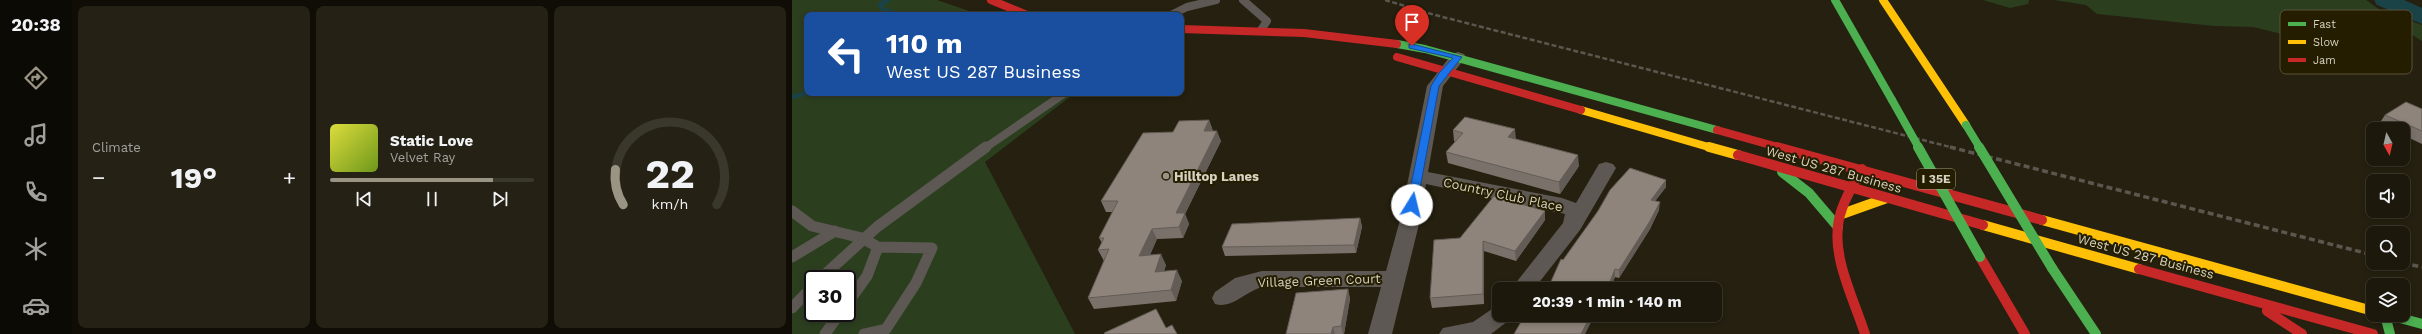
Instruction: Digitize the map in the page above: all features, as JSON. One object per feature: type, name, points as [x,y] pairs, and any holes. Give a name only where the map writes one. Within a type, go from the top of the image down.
[{"type":"main road","points":[[991,0],[1020,12]]},
{"type":"main road","name":"I 35E","points":[[1835,0],[1980,257],[2026,334]]},
{"type":"main road","points":[[1883,0],[1966,125],[2052,268],[2096,334]]},
{"type":"main road","name":"West US 287 Business","points":[[1184,29],[1261,30],[1335,38],[1373,39],[1851,188],[2214,288],[2373,334]]},
{"type":"main road","name":"West US 287 Business","points":[[1335,38],[1375,51]]},
{"type":"main road","name":"West US 287 Business","points":[[1390,55],[1452,64],[1862,169],[2366,309]]},
{"type":"main road","points":[[1758,160],[1786,174],[1796,182],[1838,227]]},
{"type":"main road","points":[[1862,169],[1851,188],[1838,227],[1843,258],[1865,334]]},
{"type":"main road","points":[[1842,214],[1887,198]]},
{"type":"main road","points":[[1993,278],[2006,320]]},
{"type":"main road","points":[[2214,288],[2264,309],[2302,334]]},
{"type":"main road","points":[[2410,321],[2422,324]]},
{"type":"main road","points":[[2387,322],[2390,334]]},
{"type":"street","points":[[1380,334],[1410,220],[1435,86],[1452,64]]},
{"type":"street","name":"Country Club Place","points":[[1528,282],[1573,225],[1606,168]]},
{"type":"street","name":"Country Club Place","points":[[1417,176],[1562,206],[1574,210],[1576,216],[1573,225]]},
{"type":"street","name":"Village Green Court","points":[[1223,298],[1243,284],[1262,279],[1394,279]]},
{"type":"street","points":[[1451,334],[1479,330],[1492,321]]},
{"type":"lane","points":[[1176,12],[1179,9],[1191,5],[1216,0]]},
{"type":"lane","points":[[1243,0],[1267,21],[1261,30]]},
{"type":"lane","points":[[829,270],[862,238],[944,176],[1061,96]]},
{"type":"lane","points":[[792,210],[812,226],[862,238],[878,247],[932,248],[916,284],[886,329],[864,334]]},
{"type":"lane","points":[[792,257],[835,231]]},
{"type":"lane","points":[[856,291],[867,276],[878,247]]},
{"type":"lane","points":[[792,308],[804,295]]},
{"type":"lane","points":[[825,334],[834,322]]},
{"type":"green space","points":[[792,0],[937,0],[972,12],[804,12],[804,96],[1071,96],[985,162],[1075,334],[792,334]]},
{"type":"green space","points":[[1983,0],[2029,0],[2028,4],[2010,8]]},
{"type":"green space","points":[[2054,0],[2366,0],[2380,10],[2280,10],[2280,34],[2253,27],[2214,26],[2097,14],[2086,5]]},
{"type":"green space","points":[[2412,21],[2422,25],[2422,41],[2412,35]]},
{"type":"building","points":[[2406,102],[2422,109],[2422,131],[2410,126],[2410,122],[2401,122],[2385,115]]},
{"type":"building","points":[[1465,117],[1515,129],[1508,137],[1578,155],[1559,182],[1446,152],[1463,133],[1453,130]]},
{"type":"building","points":[[1209,120],[1204,131],[1217,131],[1176,213],[1185,213],[1179,227],[1152,229],[1139,256],[1161,254],[1155,272],[1177,270],[1171,290],[1088,298],[1109,249],[1098,250],[1104,238],[1099,238],[1118,201],[1101,201],[1143,133],[1173,132],[1179,121]]},
{"type":"building","points":[[1630,168],[1666,180],[1651,200],[1660,202],[1650,221],[1619,270],[1615,269],[1610,282],[1551,282],[1561,259],[1563,260],[1598,211],[1610,190]]},
{"type":"building","points":[[1494,196],[1545,211],[1515,251],[1483,241],[1483,294],[1430,298],[1434,240],[1460,238]]},
{"type":"building","points":[[1360,218],[1354,245],[1222,247],[1232,224]]},
{"type":"building","points":[[1348,289],[1341,326],[1333,327],[1331,334],[1286,334],[1296,293]]},
{"type":"building","points":[[1156,309],[1166,328],[1172,325],[1177,334],[1104,333]]},
{"type":"building","points":[[1521,322],[1587,322],[1581,334],[1514,334]]},
{"type":"waterway","points":[[888,0],[880,5],[884,10],[892,12]]},
{"type":"waterway","points":[[2385,0],[2407,10]]},
{"type":"waterway","points":[[2412,12],[2422,17]]},
{"type":"waterway","points":[[792,97],[804,94]]},
{"type":"railway","points":[[1385,0],[1435,15],[1954,148]]},
{"type":"railway","points":[[1950,147],[2366,253]]},
{"type":"railway","points":[[2410,264],[2422,267]]},
{"type":"traffic: fast","points":[[1835,0],[1892,100]]},
{"type":"traffic: fast","points":[[1397,44],[1425,49],[1717,130]]},
{"type":"traffic: fast","points":[[1892,100],[1980,257]]},
{"type":"traffic: fast","points":[[1966,125],[2052,268]]},
{"type":"traffic: fast","points":[[1782,172],[1809,193],[1838,227]]},
{"type":"traffic: fast","points":[[2052,268],[2096,334]]},
{"type":"traffic: fast","points":[[2410,321],[2422,324]]},
{"type":"traffic: fast","points":[[2387,322],[2390,334]]},
{"type":"traffic: slow","points":[[1883,0],[1966,125]]},
{"type":"traffic: slow","points":[[1581,110],[1738,155]]},
{"type":"traffic: slow","points":[[1842,214],[1887,198]]},
{"type":"traffic: slow","points":[[2042,220],[2366,309]]},
{"type":"traffic: slow","points":[[1983,225],[2139,269]]},
{"type":"traffic: jam","points":[[991,0],[1020,12]]},
{"type":"traffic: jam","points":[[1184,29],[1304,33],[1397,44]]},
{"type":"traffic: jam","points":[[1397,57],[1581,110]]},
{"type":"traffic: jam","points":[[1717,130],[2042,220]]},
{"type":"traffic: jam","points":[[1738,155],[1983,225]]},
{"type":"traffic: jam","points":[[1862,169],[1854,182],[1841,211],[1838,226],[1838,239],[1843,266],[1865,334]]},
{"type":"traffic: jam","points":[[1980,257],[2025,334]]},
{"type":"traffic: jam","points":[[2139,269],[2373,334]]},
{"type":"traffic: jam","points":[[2267,311],[2302,334]]},
{"type":"place","name":"Hilltop Lanes","points":[[1166,176]]},
{"type":"route","points":[[1412,46],[1458,57],[1438,80],[1435,86],[1412,205]]}]
